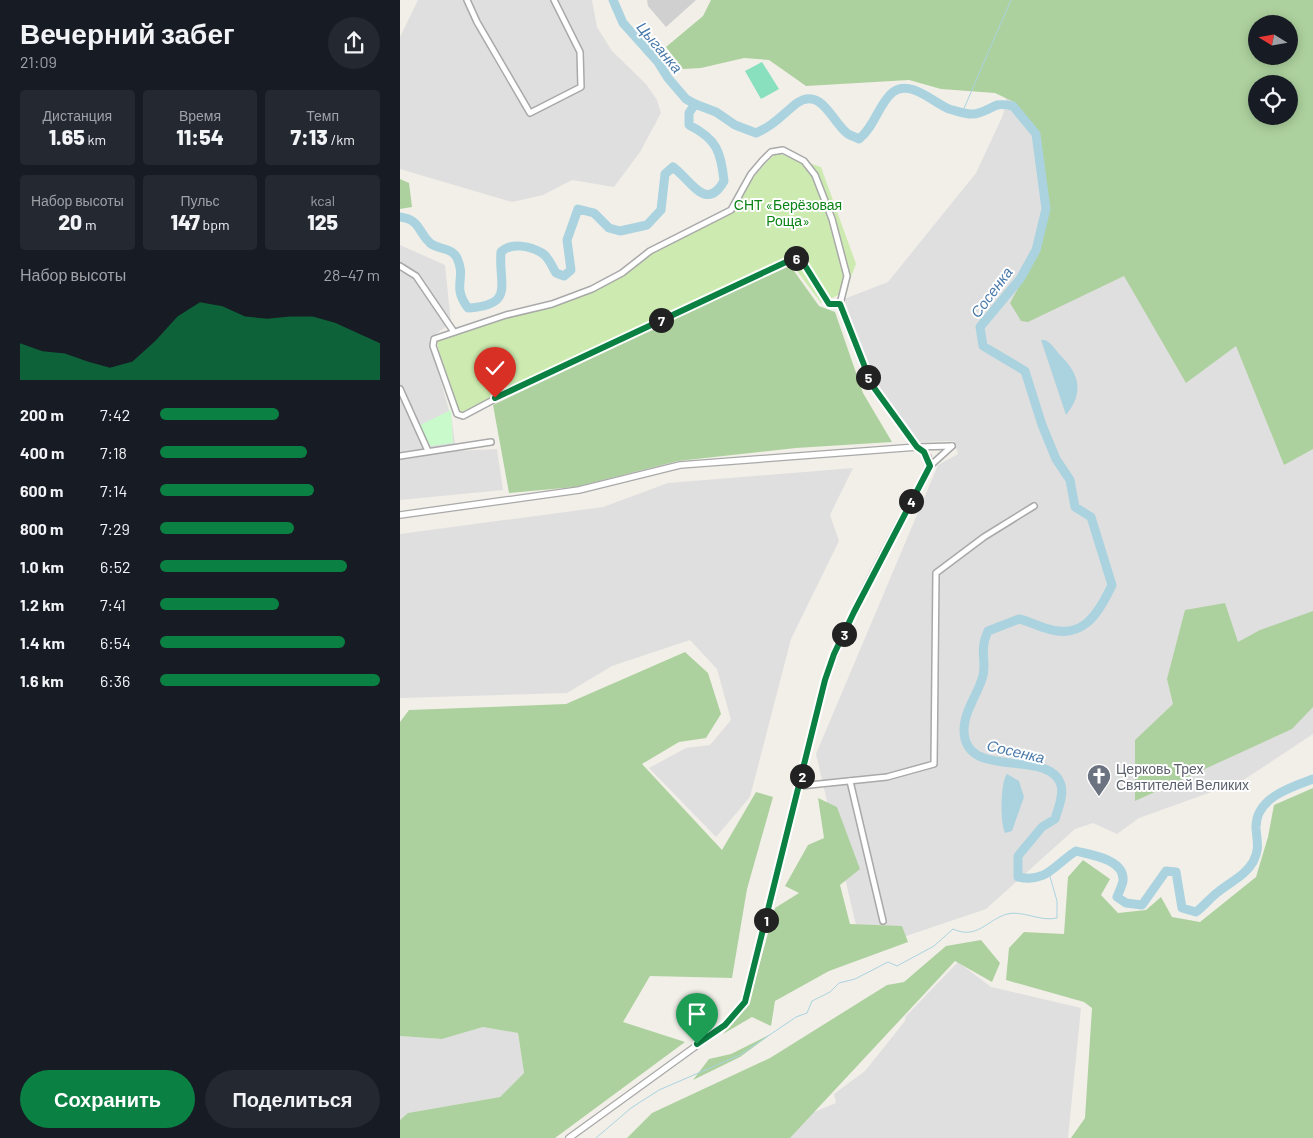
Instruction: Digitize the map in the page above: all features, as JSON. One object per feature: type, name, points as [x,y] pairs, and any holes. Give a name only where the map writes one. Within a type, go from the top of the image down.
[{"type":"street","points":[[467,0],[477,22],[530,112],[581,87],[580,52],[554,0]]},
{"type":"street","points":[[840,304],[829,304],[799,256],[495,398],[463,416],[458,414],[433,346],[434,339],[506,315],[552,304],[592,289],[622,273],[650,251],[731,210],[751,174],[762,161],[771,152],[783,150],[804,161],[815,175],[832,219],[847,276],[840,304],[872,385],[917,447],[928,457],[930,466]]},
{"type":"street","points":[[400,266],[416,276],[454,332]]},
{"type":"street","points":[[400,388],[428,451]]},
{"type":"street","points":[[400,456],[491,442]]},
{"type":"street","points":[[400,515],[579,490],[680,465],[952,446],[930,466],[834,654],[825,680],[745,1002],[725,1025],[569,1138]]},
{"type":"street","points":[[800,786],[887,777],[934,764],[936,572],[1034,506]]},
{"type":"street","points":[[850,781],[883,921]]},
{"type":"shaded area","points":[[418,0],[592,0],[597,27],[612,51],[646,84],[657,100],[661,113],[640,152],[614,187],[572,180],[543,195],[512,202],[400,169],[400,37]]},
{"type":"shaded area","points":[[647,0],[696,0],[666,27],[648,6]]},
{"type":"shaded area","points":[[1313,0],[1313,734],[1242,781],[1139,818],[1117,834],[1093,823],[1075,829],[986,909],[862,951],[816,754],[938,465],[958,454],[954,441],[918,442],[883,394],[867,368],[844,299],[888,282],[976,173],[1003,115],[1013,60]]},
{"type":"shaded area","points":[[400,245],[445,265],[451,323],[429,339],[452,421],[456,451],[497,449],[503,490],[400,500]]},
{"type":"shaded area","points":[[853,468],[830,515],[839,541],[791,639],[750,797],[716,837],[649,768],[686,748],[710,745],[731,720],[717,669],[690,640],[612,666],[567,693],[400,698],[400,534],[603,507],[668,483]]},
{"type":"shaded area","points":[[958,962],[991,987],[1081,1008],[1068,1138],[785,1138],[802,1117],[836,1103],[834,1094],[865,1071],[905,1021],[906,1016]]},
{"type":"shaded area","points":[[483,1027],[518,1033],[524,1073],[500,1097],[409,1113],[400,1120],[400,1036],[442,1039]]},
{"type":"green space","points":[[711,0],[1313,0],[1313,449],[1284,465],[1236,346],[1186,383],[1124,276],[1028,322],[1021,321],[1010,303],[1038,252],[1048,208],[1037,135],[1014,102],[995,93],[941,89],[909,80],[806,86],[769,60],[744,58],[701,68],[683,69],[666,47],[703,16]]},
{"type":"green space","points":[[762,62],[779,89],[761,99],[745,71]]},
{"type":"green space","name":"СНТ «Берёзовая Роща»","points":[[777,153],[821,167],[856,264],[845,292],[821,303],[788,259],[458,414],[440,360],[437,341],[507,317],[552,305],[607,282],[651,251],[733,213],[751,180]]},
{"type":"green space","points":[[400,179],[409,183],[412,207],[400,209]]},
{"type":"green space","points":[[789,264],[819,306],[835,312],[863,393],[892,442],[796,448],[678,461],[575,487],[509,493],[493,405]]},
{"type":"green space","points":[[451,410],[453,443],[430,446],[420,425]]},
{"type":"green space","points":[[1225,603],[1238,642],[1260,630],[1313,611],[1313,707],[1292,729],[1135,801],[1135,740],[1173,704],[1167,679],[1185,610]]},
{"type":"green space","points":[[685,652],[708,673],[721,714],[706,738],[679,742],[642,764],[722,850],[756,792],[773,797],[747,889],[732,978],[650,976],[623,1022],[685,1042],[555,1138],[400,1138],[400,1120],[408,1113],[500,1097],[524,1073],[518,1033],[483,1027],[442,1039],[400,1036],[400,722],[409,710],[566,704]]},
{"type":"green space","points":[[1313,788],[1313,1138],[1071,1138],[1085,1118],[1092,1008],[1084,1002],[1006,980],[1009,948],[1024,932],[1064,934],[1068,877],[1083,860],[1110,879],[1101,895],[1118,913],[1146,910],[1161,897],[1172,917],[1200,922],[1256,877],[1268,837],[1274,805]]},
{"type":"green space","points":[[818,798],[837,807],[860,869],[840,885],[850,924],[902,926],[908,942],[829,971],[775,1001],[771,1026],[752,1017],[723,1034],[749,1002],[775,908],[799,893],[785,886],[808,845],[824,838]]},
{"type":"green space","points":[[981,940],[1000,963],[992,982],[955,961],[790,1138],[627,1138],[652,1113],[770,1058],[887,985],[904,982],[946,946]]},
{"type":"green space","points":[[771,1034],[740,1057],[693,1080],[709,1059],[731,1054]]},
{"type":"water","points":[[1041,340],[1045,340],[1052,345],[1076,377],[1077,392],[1072,407],[1066,415]]},
{"type":"water","points":[[1007,774],[1019,781],[1024,797],[1012,831],[1005,833],[1002,821],[1002,803],[1003,786]]},
{"type":"waterway","name":"Цыганка","points":[[613,0],[623,23],[658,62],[668,78],[686,99],[695,104]]},
{"type":"waterway","points":[[962,113],[1011,0]]},
{"type":"waterway","name":"Сосенка","points":[[400,217],[407,218],[415,223],[430,243],[455,254],[460,265],[460,288],[463,300],[468,308],[483,306],[499,297],[502,283],[501,252],[505,249],[515,246],[532,248],[544,255],[556,273],[564,276],[571,270],[567,240],[578,209],[594,213],[609,228],[620,231],[647,225],[661,210],[665,174],[673,167],[699,191],[711,194],[717,190],[724,181],[716,147],[706,136],[689,125],[689,113],[695,104],[716,112],[735,125],[756,133],[773,123],[797,103],[806,99],[813,99],[826,108],[848,134],[859,139],[869,128],[888,97],[900,89],[907,88],[922,93],[949,109],[966,114],[979,113],[997,105],[1013,106],[1036,134],[1046,209],[1036,250],[1020,279],[980,327],[983,346],[1025,371],[1042,425],[1056,459],[1070,480],[1075,507],[1091,517],[1112,585],[1101,606],[1087,623],[1079,628],[1069,631],[1058,631],[1019,619],[988,631],[985,638],[983,651],[984,673],[968,710],[965,723],[964,730],[968,746],[978,755],[992,760],[1041,768],[1054,774],[1062,789],[1055,819],[1042,827],[1018,856],[1018,877],[1028,878],[1043,875],[1076,851],[1106,859],[1119,868],[1123,881],[1117,897],[1126,903],[1142,905],[1166,871],[1176,872],[1182,908],[1196,912],[1215,894],[1250,867],[1257,849],[1257,818],[1261,809],[1268,801],[1285,790],[1313,779]]},
{"type":"waterway","points":[[596,1138],[631,1108],[659,1090],[740,1055],[796,1017],[807,1013],[812,1001],[830,992],[839,983],[855,979],[888,962],[897,966],[934,946],[953,929],[961,932],[975,931],[1000,917],[1013,913],[1051,919],[1057,918],[1057,901],[1049,873]]},
{"type":"place","name":"Церковь Трех Святителей Великих","points":[[1099,797]]},
{"type":"route","points":[[495,398],[799,256],[829,304],[840,304],[872,385],[917,447],[928,457],[930,466],[854,612],[834,654],[825,680],[753,978],[745,1002],[725,1025],[697,1044]]}]
